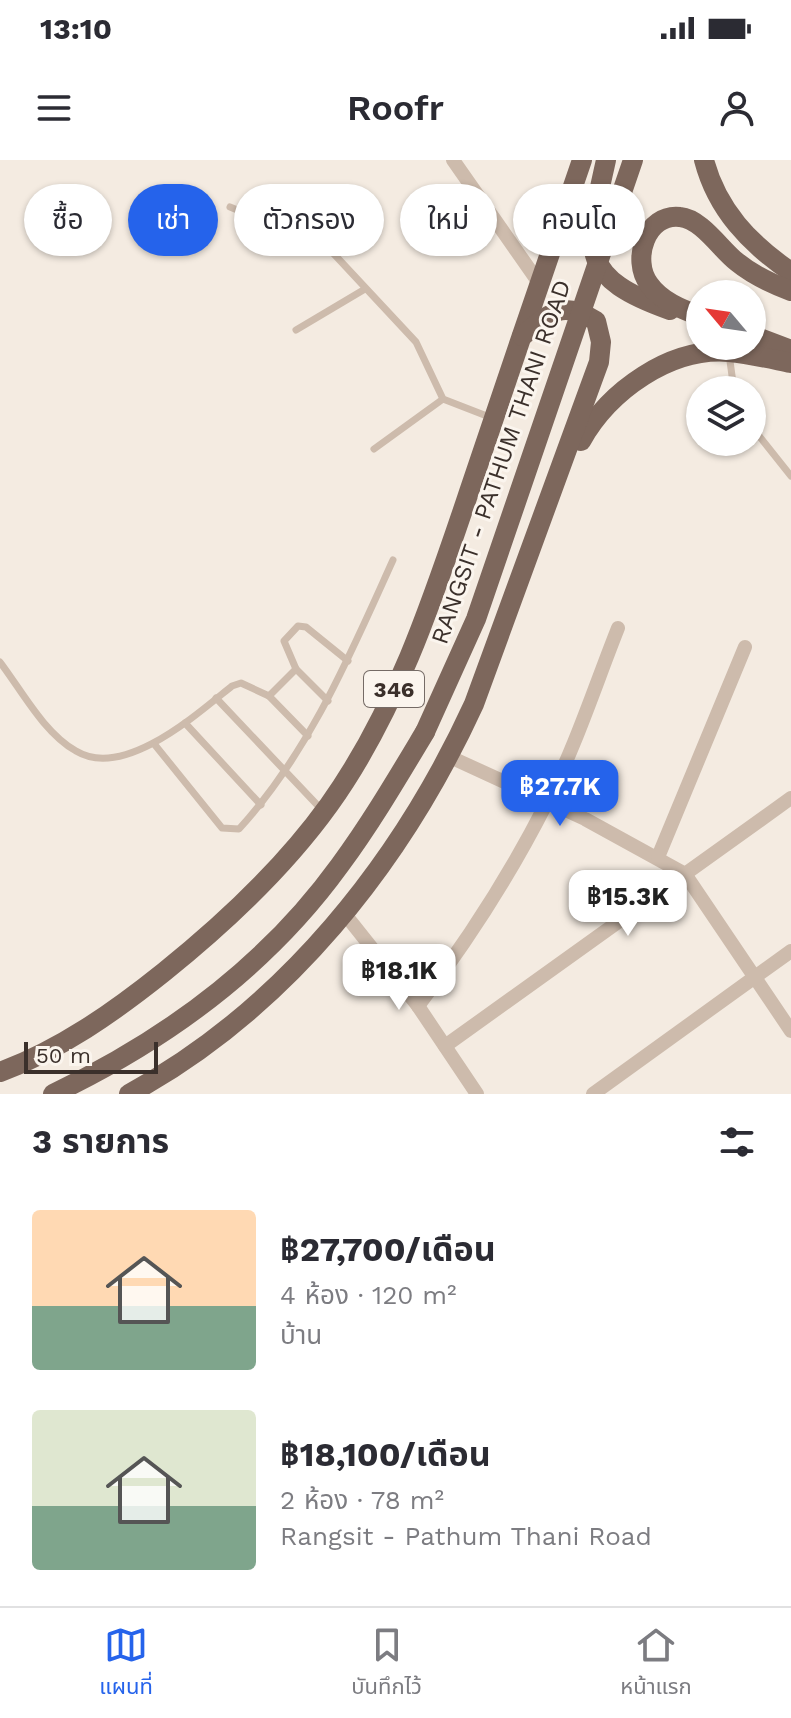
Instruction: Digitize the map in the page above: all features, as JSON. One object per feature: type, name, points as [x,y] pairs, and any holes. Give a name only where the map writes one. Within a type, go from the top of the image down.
[{"type":"main road","name":"RANGSIT - PATHUM THANI ROAD","points":[[0,1072],[27,1062],[116,1010],[190,951],[272,875],[324,811],[382,718],[432,601],[582,160]]},
{"type":"main road","points":[[606,160],[592,231],[592,244],[600,271],[625,292],[686,313]]},
{"type":"main road","name":"RANGSIT - PATHUM THANI ROAD","points":[[53,1094],[147,1042],[197,1009],[247,968],[339,867],[425,732],[476,619],[633,160]]},
{"type":"main road","points":[[704,160],[727,214],[760,251],[791,272]]},
{"type":"main road","points":[[686,311],[662,298],[647,282],[641,248],[651,229],[667,218],[683,217],[695,224],[736,262],[791,291]]},
{"type":"main road","points":[[129,1094],[224,1031],[269,993],[374,878],[450,757],[474,704],[558,482],[599,362],[601,342],[596,321],[577,309],[556,309],[522,336]]},
{"type":"main road","points":[[766,340],[791,350]]},
{"type":"main road","points":[[558,482],[589,428],[614,398],[662,366],[686,357]]},
{"type":"main road","points":[[766,359],[791,363]]},
{"type":"street","points":[[453,160],[539,283]]},
{"type":"street","points":[[418,1006],[468,937],[548,802],[618,628]]},
{"type":"street","points":[[658,857],[745,647]]},
{"type":"street","points":[[450,757],[548,802],[658,857],[685,874],[791,1031]]},
{"type":"street","points":[[445,1046],[791,798]]},
{"type":"street","points":[[344,913],[418,1006],[477,1094]]},
{"type":"street","points":[[593,1094],[791,951]]},
{"type":"lane","points":[[230,207],[319,244],[334,254],[416,342],[443,399],[494,419]]},
{"type":"lane","points":[[296,330],[365,289]]},
{"type":"lane","points":[[374,449],[443,399]]},
{"type":"lane","points":[[766,445],[791,476]]},
{"type":"lane","points":[[155,745],[222,828],[239,829],[285,774],[308,736],[348,661],[393,560]]},
{"type":"lane","points":[[328,701],[296,669],[284,641],[298,626],[306,627],[348,661]]},
{"type":"lane","points":[[0,662],[54,733],[73,750],[98,758],[155,745],[232,686],[241,683],[269,696],[308,736]]},
{"type":"lane","points":[[269,696],[296,669]]},
{"type":"lane","points":[[216,698],[285,774],[324,811]]},
{"type":"lane","points":[[185,723],[261,805]]}]
